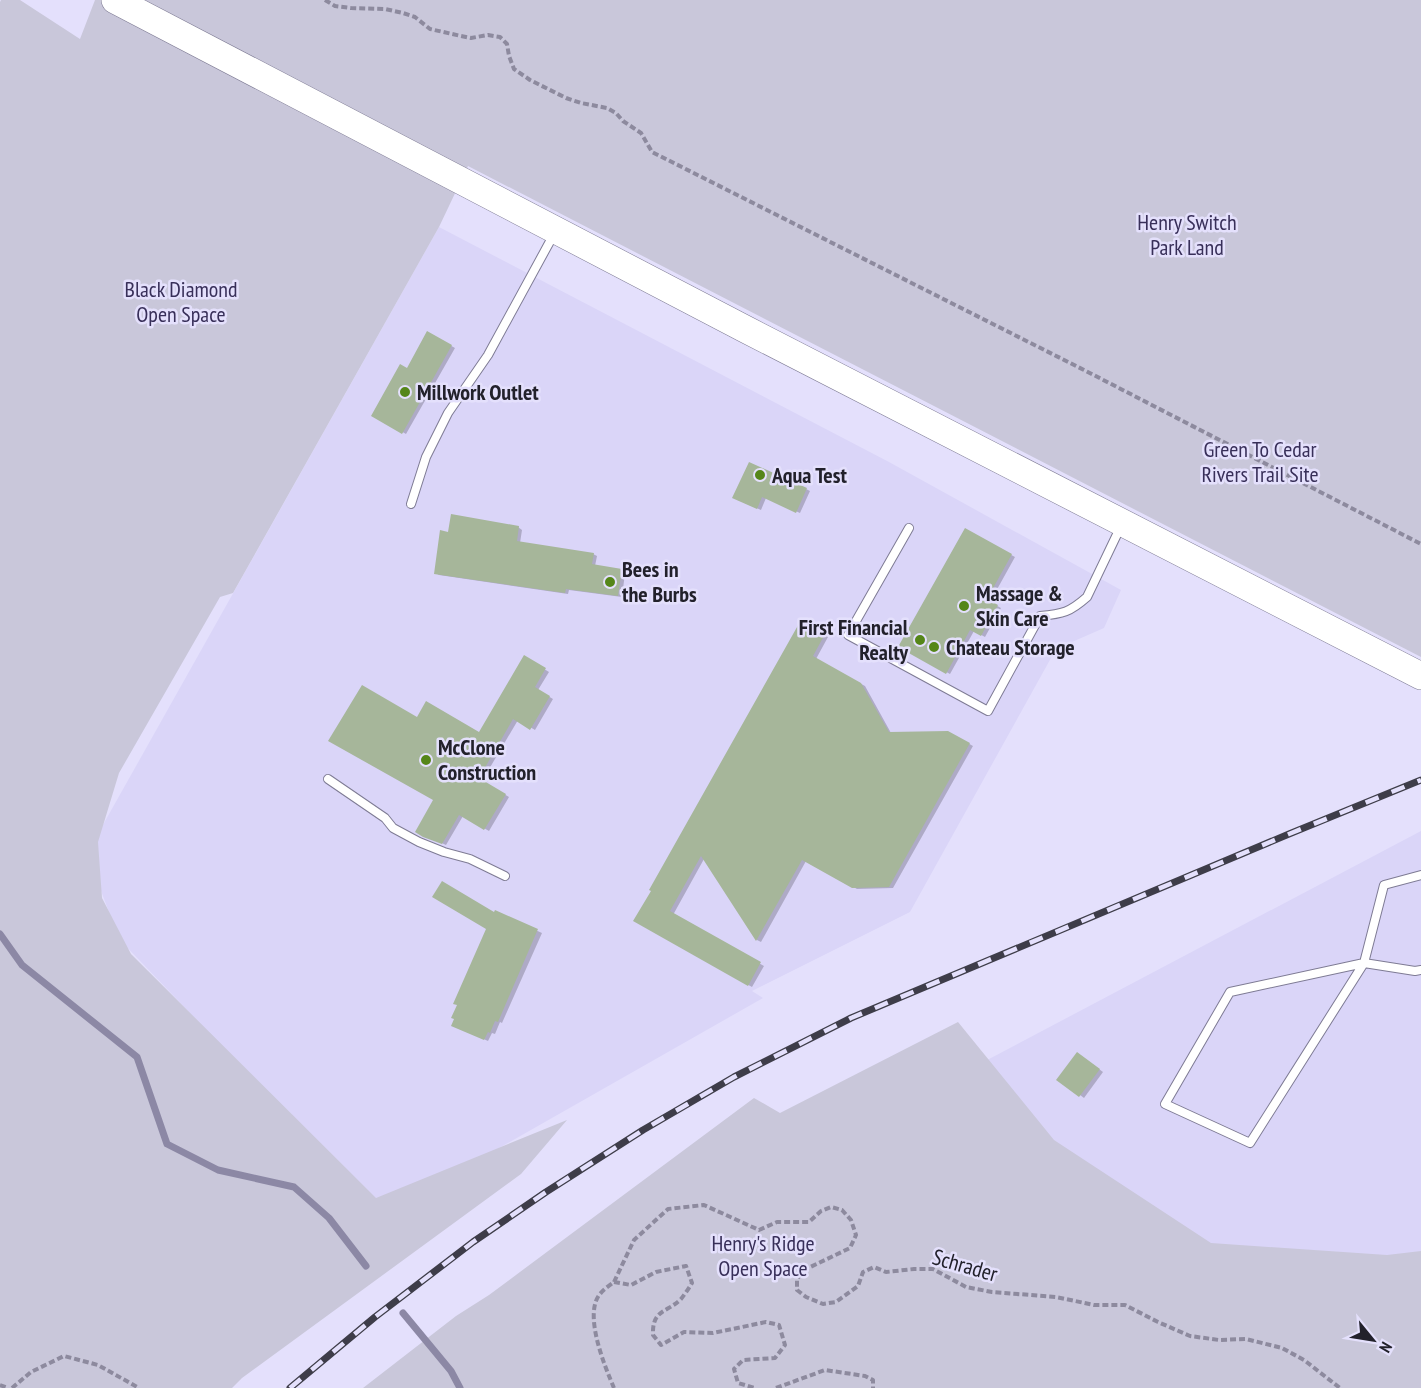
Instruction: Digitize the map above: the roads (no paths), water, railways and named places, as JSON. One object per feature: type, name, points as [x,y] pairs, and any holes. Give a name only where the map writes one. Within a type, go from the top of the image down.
[{"type":"main road","points":[[115,0],[556,231],[1421,676]]},
{"type":"lane","points":[[411,504],[426,458],[448,413],[488,355],[556,231]]},
{"type":"lane","points":[[909,528],[848,635],[988,711],[1040,616],[1061,614],[1087,597],[1123,523]]},
{"type":"lane","points":[[327,779],[385,818],[393,828],[427,845],[470,860],[505,876]]},
{"type":"lane","points":[[1421,875],[1384,885],[1364,963],[1250,1143],[1164,1104],[1230,992],[1364,963],[1421,970]]},
{"type":"waterway","points":[[0,934],[22,965],[137,1057],[167,1144],[218,1170],[294,1187],[329,1218],[366,1266]]},
{"type":"waterway","points":[[403,1313],[451,1371],[460,1388]]},
{"type":"railway","points":[[290,1388],[375,1317],[473,1242],[643,1130],[734,1077],[851,1018],[1421,780]]},
{"type":"place","name":"Millwork Outlet","points":[[405,392]]},
{"type":"place","name":"Aqua Test","points":[[760,475]]},
{"type":"place","name":"Bees in the Burbs","points":[[610,582]]},
{"type":"place","name":"Massage & Skin Care","points":[[964,606]]},
{"type":"place","name":"First Financial Realty","points":[[920,640]]},
{"type":"place","name":"Chateau Storage","points":[[934,647]]},
{"type":"place","name":"McClone Construction","points":[[426,760]]},
{"type":"park label","name":"Henry Switch Park Land","points":[[1187,234]]},
{"type":"park label","name":"Black Diamond Open Space","points":[[181,302]]},
{"type":"park label","name":"Green To Cedar Rivers Trail Site","points":[[1260,462]]},
{"type":"park label","name":"Henry's Ridge Open Space","points":[[763,1256]]}]
